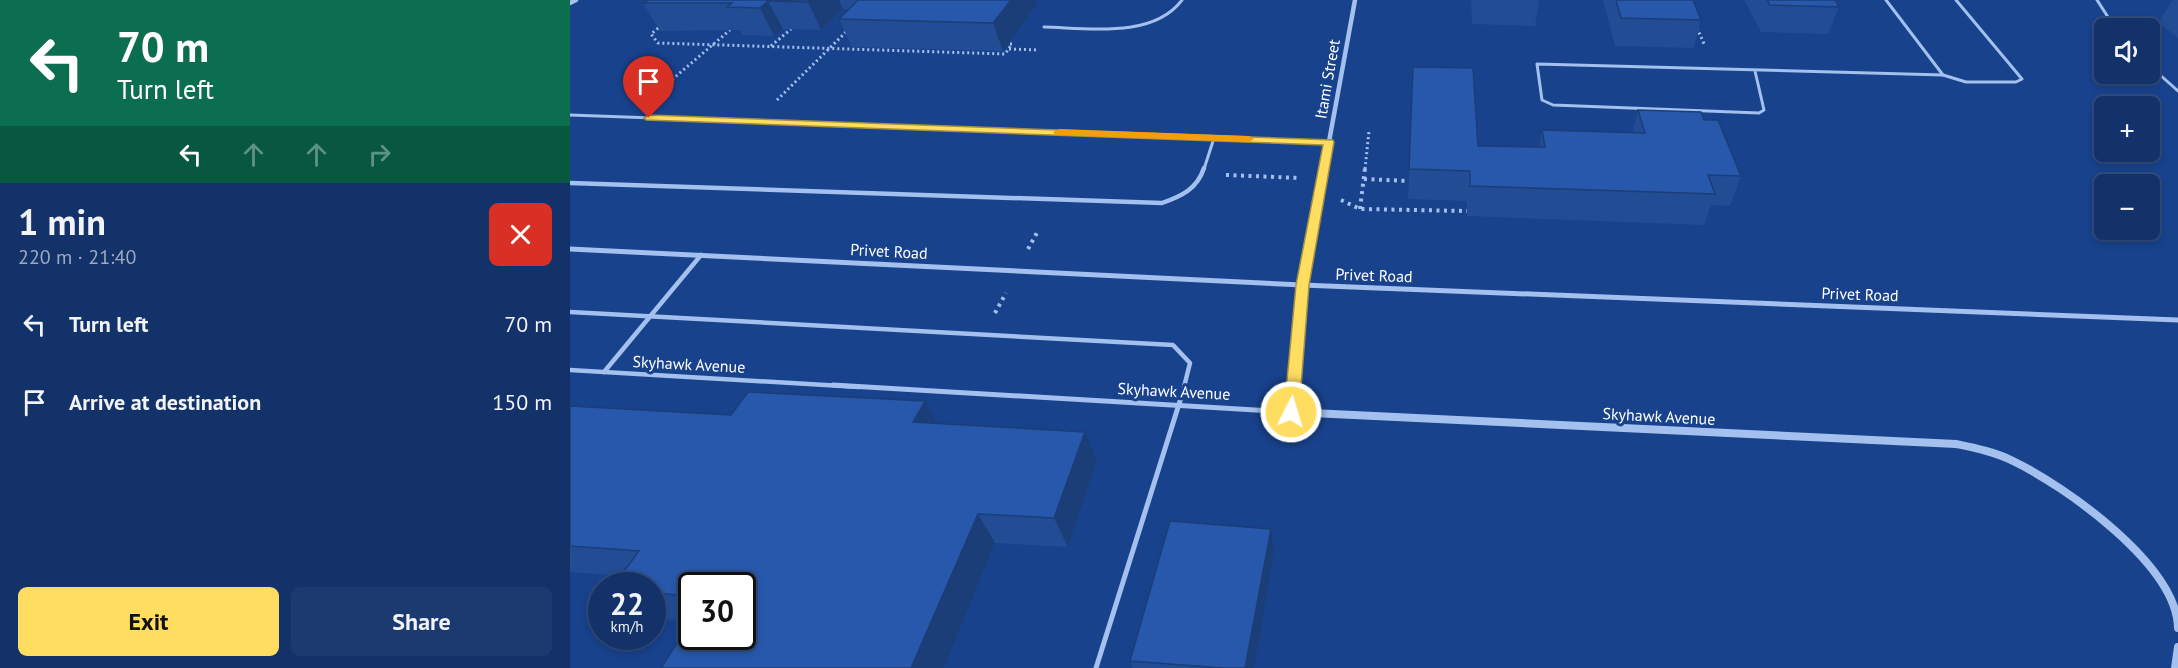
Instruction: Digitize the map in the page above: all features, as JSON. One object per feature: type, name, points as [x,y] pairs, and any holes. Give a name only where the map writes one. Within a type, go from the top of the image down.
[{"type":"street","points":[[570,3],[576,0]]},
{"type":"street","name":"Itami Street","points":[[1291,412],[1302,285],[1355,0]]},
{"type":"street","name":"Privet Road","points":[[570,249],[1302,285],[2178,320]]},
{"type":"street","name":"Skyhawk Avenue","points":[[1291,412],[1956,444],[1987,450],[2014,461],[2045,479],[2120,534],[2143,558],[2159,581],[2177,611],[2178,628]]},
{"type":"street","points":[[2175,668],[2178,647]]},
{"type":"lane","points":[[1044,27],[1114,28],[1141,24],[1166,18],[1179,7],[1182,0]]},
{"type":"lane","points":[[1886,0],[1943,75]]},
{"type":"lane","points":[[1755,71],[1764,110],[1758,114],[1553,105],[1542,100],[1537,63],[1943,75],[1966,82],[2016,82],[2022,79],[1956,0]]},
{"type":"lane","points":[[2097,0],[2109,18]]},
{"type":"lane","points":[[2160,75],[2178,91]]},
{"type":"lane","points":[[570,115],[1329,142]]},
{"type":"lane","points":[[570,183],[1162,203],[1179,198],[1195,189],[1215,138]]},
{"type":"lane","points":[[604,372],[701,255]]},
{"type":"lane","points":[[570,312],[1173,345],[1190,363],[1179,405],[1096,668]]},
{"type":"lane","name":"Skyhawk Avenue","points":[[570,370],[1291,412]]},
{"type":"path","points":[[669,20],[651,34],[658,43],[1005,54],[1012,44],[1008,44]]},
{"type":"path","points":[[1694,20],[1714,69]]},
{"type":"path","points":[[755,122],[853,25]]},
{"type":"path","points":[[771,47],[791,29]]},
{"type":"path","points":[[628,117],[730,30]]},
{"type":"path","points":[[1360,209],[1370,131]]},
{"type":"path","points":[[1364,179],[1408,181]]},
{"type":"building","points":[[648,0],[810,0],[808,2],[768,1],[760,8],[727,7],[732,3],[643,3]]},
{"type":"building","points":[[858,0],[1011,0],[993,23],[839,19]]},
{"type":"building","points":[[1616,0],[1693,0],[1701,20],[1621,18]]},
{"type":"building","points":[[1767,0],[1835,0],[1839,7],[1770,5]]},
{"type":"building","points":[[1413,67],[1473,68],[1478,146],[1545,147],[1542,130],[1645,133],[1638,110],[1701,112],[1704,120],[1718,120],[1741,176],[1708,175],[1715,194],[1470,186],[1470,171],[1409,169]]},
{"type":"building","points":[[748,392],[925,401],[913,422],[1085,432],[1054,518],[978,514],[911,668],[661,668],[678,642],[678,650],[756,650],[756,572],[678,572],[678,595],[666,594],[666,572],[624,572],[639,551],[570,546],[570,406],[731,415]]},
{"type":"building","points":[[1170,521],[1271,529],[1245,668],[1130,661]]},
{"type":"slow traffic","points":[[1059,132],[1249,139]]},
{"type":"route","points":[[649,118],[1329,142],[1302,285],[1291,412]]}]
